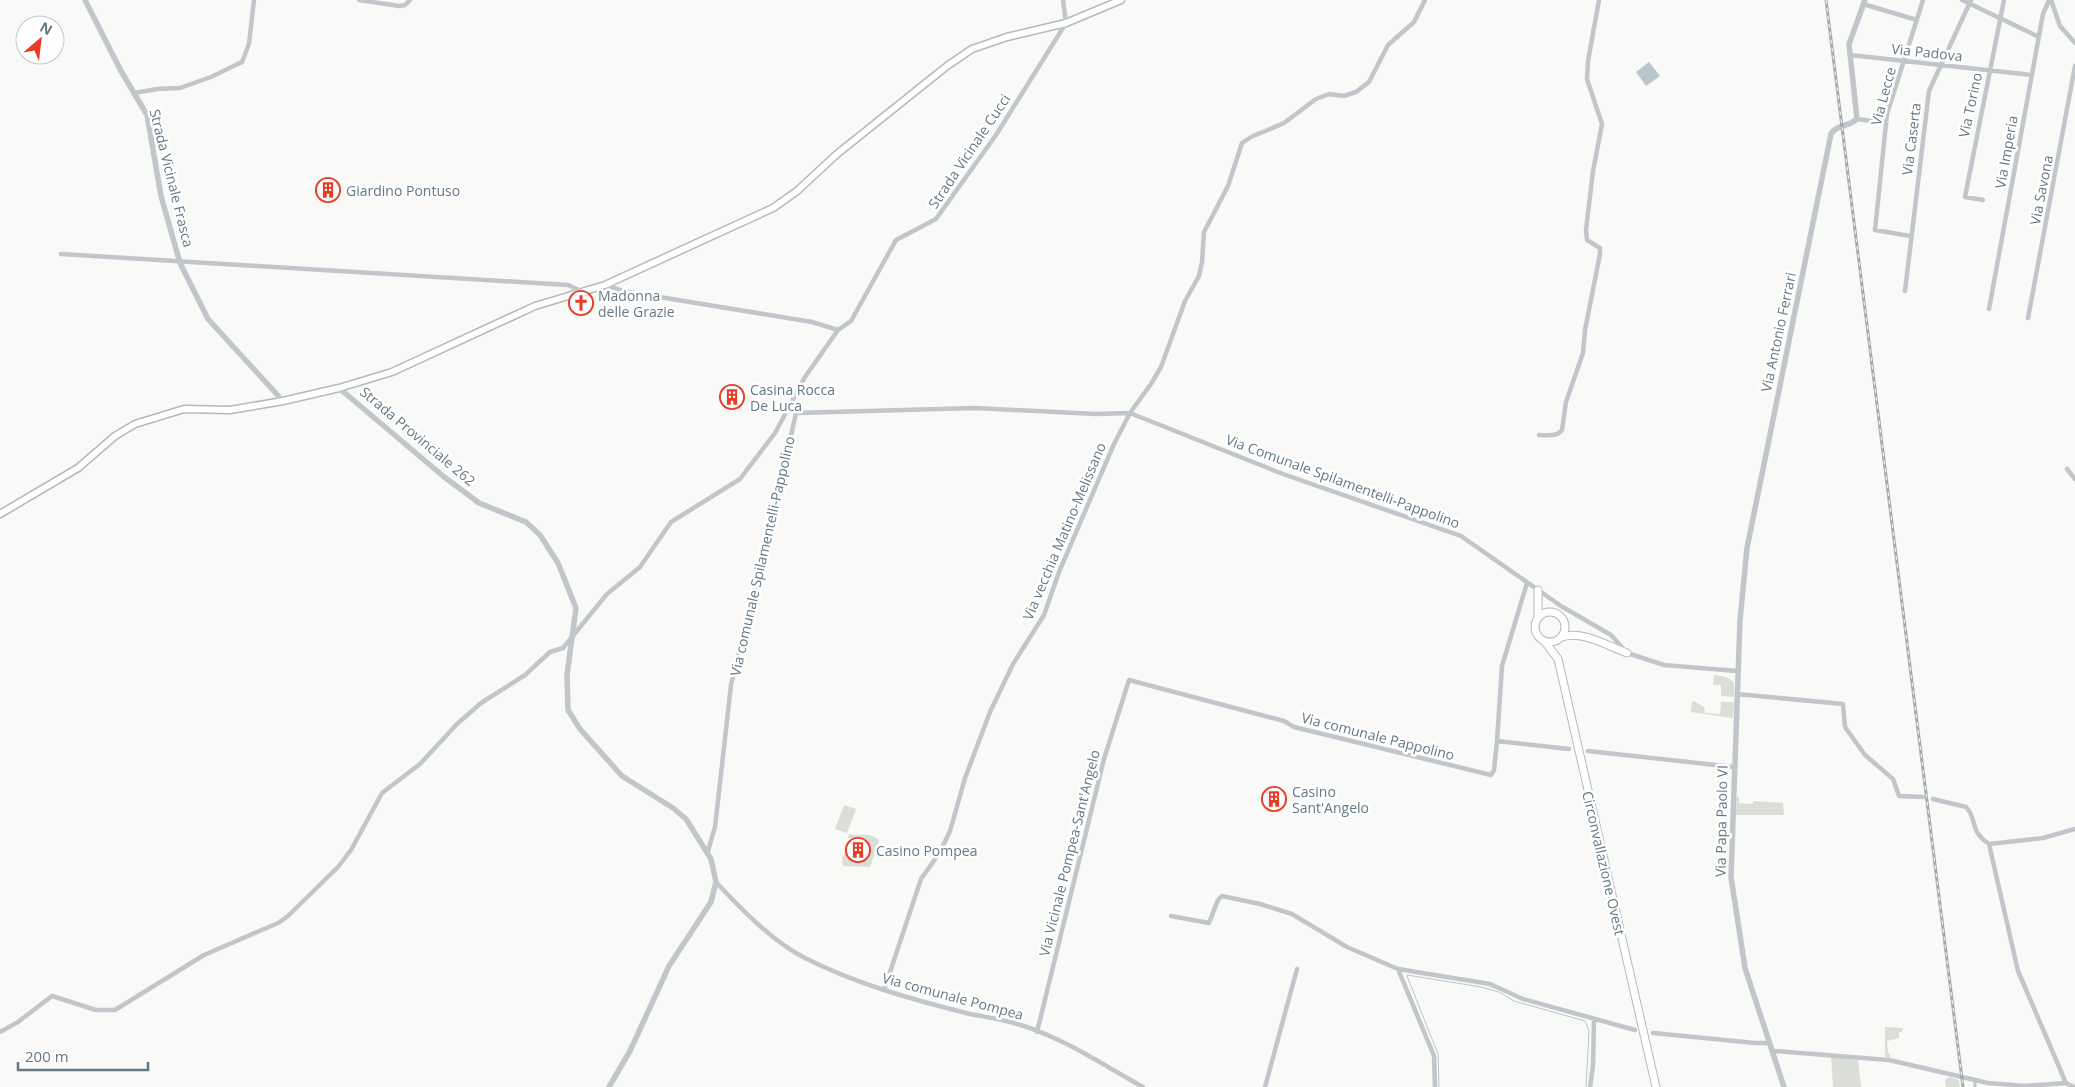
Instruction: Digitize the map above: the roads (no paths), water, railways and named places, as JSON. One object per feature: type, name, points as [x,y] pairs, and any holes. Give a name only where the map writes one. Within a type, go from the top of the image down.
[{"type":"main road","points":[[0,514],[78,468],[115,436],[135,424],[184,409],[230,410],[283,400],[340,388],[392,372],[535,306],[604,285],[773,208],[797,191],[838,154],[947,66],[972,49],[1007,37],[1066,23],[1121,0]]},
{"type":"main road","points":[[1538,590],[1538,617],[1535,632],[1545,642],[1573,634],[1627,653]]},
{"type":"main road","points":[[1538,601],[1547,612]]},
{"type":"main road","points":[[1538,617],[1547,612],[1558,614],[1565,626],[1581,636]]},
{"type":"main road","points":[[1558,659],[1560,639],[1565,626]]},
{"type":"main road","name":"Circonvallazione Ovest","points":[[1545,642],[1558,659],[1656,1087]]},
{"type":"street","name":"Strada Vicinale Frasca","points":[[85,0],[147,115],[161,196],[180,263],[208,319],[283,400]]},
{"type":"street","points":[[134,93],[180,88],[211,77],[242,62],[249,44],[254,0]]},
{"type":"street","points":[[360,0],[399,6],[405,5],[410,0]]},
{"type":"street","points":[[1063,0],[1066,23]]},
{"type":"street","points":[[1130,413],[1161,367],[1185,301],[1199,276],[1204,232],[1228,186],[1242,143],[1284,122],[1316,100],[1329,94],[1344,96],[1356,92],[1370,82],[1388,45],[1414,22],[1425,0]]},
{"type":"street","points":[[1539,435],[1553,436],[1562,430],[1566,402],[1583,353],[1587,320],[1600,254],[1600,248],[1587,240],[1586,230],[1593,171],[1602,124],[1587,79],[1598,0]]},
{"type":"street","name":"Via Lecce","points":[[1910,236],[1875,230],[1886,123],[1923,0]]},
{"type":"street","points":[[1962,0],[1971,2],[2000,19],[2039,37]]},
{"type":"street","name":"Via Torino","points":[[1983,200],[1965,197],[2004,0]]},
{"type":"street","points":[[2050,0],[2060,26],[2075,43]]},
{"type":"street","name":"Via Imperia","points":[[1990,309],[2043,14],[2050,0]]},
{"type":"street","points":[[1886,123],[1857,119],[1849,44],[1864,2],[1917,20]]},
{"type":"street","name":"Via Caserta","points":[[1905,291],[1910,236],[1929,91],[1971,2]]},
{"type":"street","name":"Strada Vicinale Cucci","points":[[572,639],[607,594],[640,567],[671,522],[740,479],[775,433],[805,377],[838,330],[851,321],[896,240],[936,219],[996,135],[1066,23]]},
{"type":"street","name":"Via Padova","points":[[1850,55],[2032,75]]},
{"type":"street","name":"Via Savona","points":[[2028,318],[2075,66]]},
{"type":"street","name":"Via Antonio Ferrari","points":[[1746,548],[1831,134],[1835,129],[1850,124],[1857,119]]},
{"type":"street","points":[[61,254],[180,263],[311,268],[568,285],[583,292]]},
{"type":"street","points":[[604,285],[623,291],[803,320],[838,330]]},
{"type":"street","name":"Strada Provinciale 262","points":[[340,388],[443,476],[479,503],[526,522],[540,535],[558,563],[576,608],[567,675],[568,710],[580,729],[622,776],[673,808],[686,819],[708,851],[716,882]]},
{"type":"street","name":"Via comunale Spilamentelli-Pappolino","points":[[708,851],[715,827],[730,685],[756,588],[796,413],[975,408],[1096,414],[1130,413]]},
{"type":"street","name":"Via Comunale Spilamentelli-Pappolino","points":[[1130,413],[1283,474],[1461,536],[1538,590]]},
{"type":"street","name":"Via vecchia Matino-Melissano","points":[[884,990],[921,879],[940,852],[950,832],[965,778],[990,712],[1013,664],[1044,615],[1090,497],[1130,413]]},
{"type":"street","points":[[2067,469],[2075,479]]},
{"type":"street","name":"Via Papa Paolo VI","points":[[1746,548],[1737,671],[1731,877],[1734,905],[1746,968],[1784,1087]]},
{"type":"street","points":[[1527,583],[1502,666],[1497,741],[1569,749]]},
{"type":"street","points":[[1538,590],[1611,635],[1627,653],[1664,665],[1737,671]]},
{"type":"street","points":[[0,1032],[52,996],[105,1012],[115,1010],[204,955],[278,923],[297,909],[338,868],[351,850],[382,793],[420,764],[457,724],[481,704],[525,674],[550,652],[563,648],[572,639]]},
{"type":"street","name":"Via comunale Pappolino","points":[[1130,680],[1284,721],[1294,728],[1491,775],[1494,770],[1497,741]]},
{"type":"street","name":"Via Vicinale Pompea-Sant'Angelo","points":[[1037,1032],[1104,760],[1130,680]]},
{"type":"street","points":[[1737,694],[1843,704],[1844,727],[1864,755],[1894,779],[1899,796],[1923,797]]},
{"type":"street","points":[[1588,751],[1734,767]]},
{"type":"street","points":[[1933,799],[1966,806],[1969,810],[1975,832],[1989,844],[2018,972],[2066,1083]]},
{"type":"street","points":[[1989,844],[2044,838],[2075,829]]},
{"type":"street","points":[[609,1087],[630,1051],[669,966],[711,902],[716,882]]},
{"type":"street","name":"Via comunale Pompea","points":[[716,882],[757,922],[785,946],[804,958],[884,990],[936,1005],[1016,1023],[1082,1051],[1143,1087]]},
{"type":"street","points":[[1171,916],[1209,923],[1218,900],[1222,896],[1260,904],[1292,914],[1347,948],[1398,969],[1490,984],[1524,999],[1635,1030]]},
{"type":"street","points":[[1265,1087],[1297,969]]},
{"type":"street","points":[[1398,969],[1434,1056],[1435,1087]]},
{"type":"street","points":[[1590,1087],[1594,1066],[1594,1019]]},
{"type":"street","points":[[1653,1033],[1769,1043]]},
{"type":"street","points":[[1774,1051],[1889,1060],[1975,1080],[2025,1086],[2066,1083],[2074,1087]]},
{"type":"street","points":[[1975,1080],[1975,1087]]},
{"type":"waterway","points":[[1407,975],[1481,987],[1499,992],[1514,1001],[1585,1021],[1589,1031],[1586,1087]]},
{"type":"waterway","points":[[1407,976],[1438,1054],[1439,1087]]},
{"type":"railway","points":[[1826,0],[1963,1087]]},
{"type":"place","name":"Giardino Pontuso","points":[[328,190]]},
{"type":"place","name":"Madonna delle Grazie","points":[[581,303]]},
{"type":"place","name":"Casina Rocca De Luca","points":[[732,397]]},
{"type":"place","name":"Casino Sant'Angelo","points":[[1274,799]]},
{"type":"place","name":"Casino Pompea","points":[[858,850]]}]
